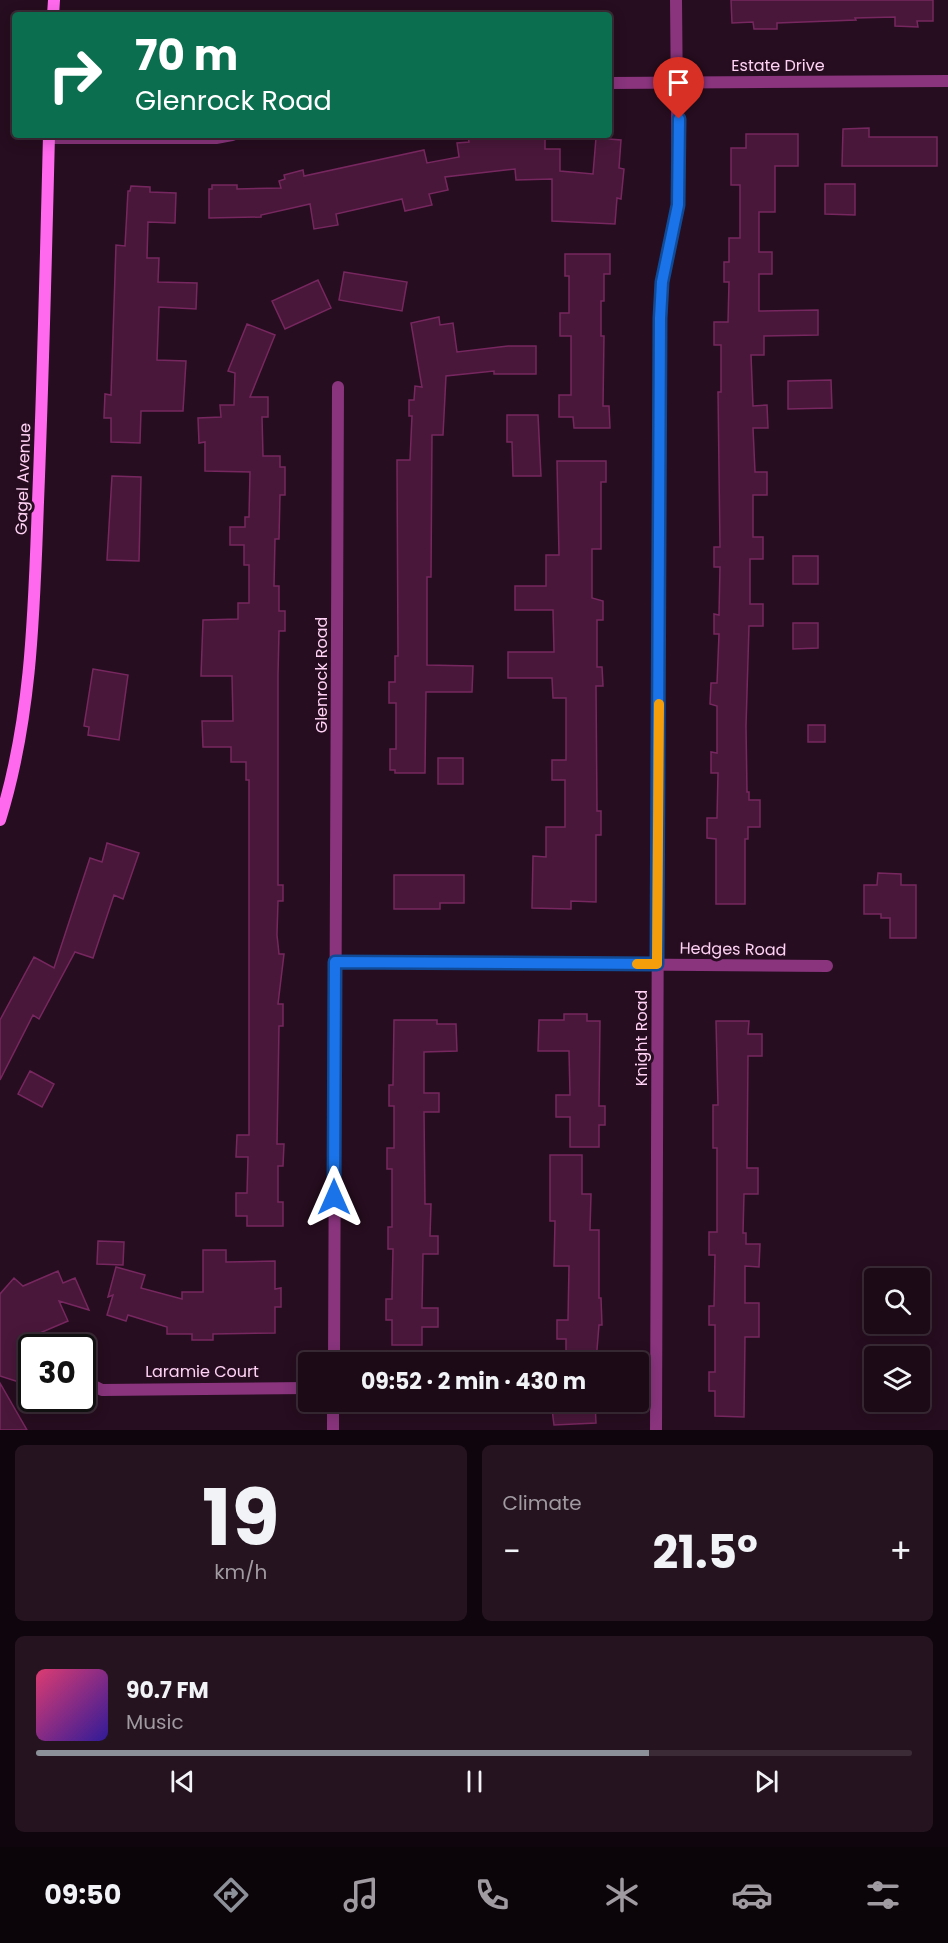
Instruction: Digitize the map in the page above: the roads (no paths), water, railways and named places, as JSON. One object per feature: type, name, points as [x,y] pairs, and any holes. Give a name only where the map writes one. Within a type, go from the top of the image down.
[{"type":"street","name":"Knight Road","points":[[656,1430],[660,318],[662,282],[678,205],[676,0]]},
{"type":"street","name":"Estate Drive","points":[[612,83],[948,81]]},
{"type":"street","name":"Gagel Avenue","points":[[0,820],[14,767],[29,680],[44,355],[49,138]]},
{"type":"street","name":"Glenrock Road","points":[[334,1352],[338,387]]},
{"type":"street","name":"Hedges Road","points":[[335,962],[827,966]]},
{"type":"street","name":"Laramie Court","points":[[96,1387],[102,1390],[298,1388]]},
{"type":"street","points":[[333,1412],[333,1430]]}]
